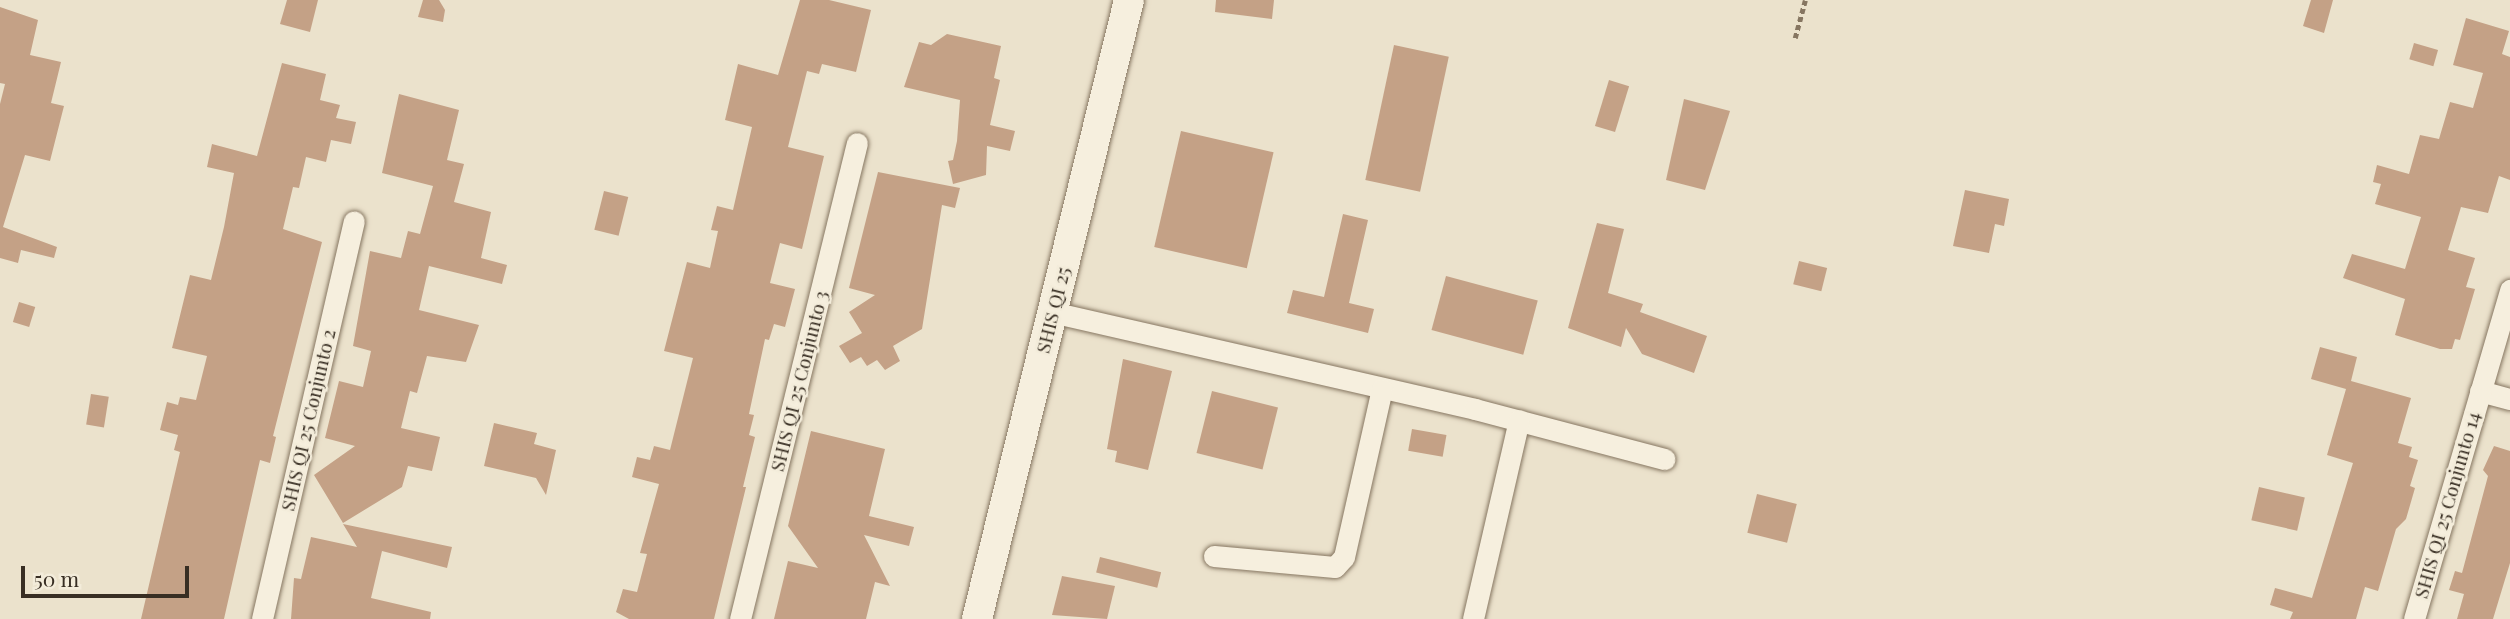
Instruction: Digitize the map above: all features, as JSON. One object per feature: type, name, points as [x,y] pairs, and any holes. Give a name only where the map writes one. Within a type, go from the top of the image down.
[{"type":"street","name":"SHIS QI 25","points":[[977,619],[1129,0]]},
{"type":"street","name":"SHIS QI 25 Conjunto 3","points":[[740,619],[858,143]]},
{"type":"street","name":"SHIS QI 25 Conjunto 2","points":[[262,619],[354,221]]},
{"type":"street","name":"SHIS QI 25 Conjunto 14","points":[[2414,619],[2510,290]]},
{"type":"street","points":[[1052,312],[1518,420],[1664,459]]},
{"type":"street","points":[[1214,556],[1335,567],[1344,557],[1382,389]]},
{"type":"street","points":[[2480,391],[2510,399]]},
{"type":"street","points":[[1473,619],[1518,420]]},
{"type":"path","points":[[1796,38],[1805,0]]},
{"type":"building","points":[[287,0],[318,0],[310,32],[280,24]]},
{"type":"building","points":[[423,0],[439,0],[445,10],[443,22],[418,17]]},
{"type":"building","points":[[800,0],[829,0],[871,10],[856,72],[822,64],[819,74],[807,71],[788,147],[824,156],[802,249],[780,243],[770,283],[795,289],[785,327],[774,324],[769,340],[765,339],[749,414],[754,415],[749,435],[755,437],[743,487],[746,487],[714,619],[629,619],[616,612],[623,589],[637,592],[647,554],[640,553],[659,484],[632,477],[637,457],[650,460],[654,446],[670,450],[693,358],[664,351],[687,262],[710,268],[718,231],[711,230],[717,206],[733,210],[752,127],[725,120],[738,64],[778,75]]},
{"type":"building","points":[[1216,0],[1274,0],[1272,19],[1215,12]]},
{"type":"building","points":[[2311,0],[2333,0],[2324,33],[2303,26]]},
{"type":"building","points":[[0,7],[38,20],[30,55],[61,62],[51,103],[64,106],[50,161],[25,155],[3,227],[57,247],[54,258],[21,250],[18,263],[0,258],[0,104],[5,84],[0,83]]},
{"type":"building","points":[[2466,18],[2509,31],[2502,54],[2510,57],[2510,180],[2499,176],[2488,213],[2461,207],[2448,250],[2475,258],[2466,287],[2475,289],[2460,340],[2455,339],[2452,349],[2440,349],[2395,335],[2405,299],[2343,278],[2352,254],[2405,269],[2421,217],[2375,204],[2381,184],[2373,182],[2377,165],[2409,174],[2420,135],[2439,139],[2450,102],[2473,108],[2483,73],[2453,65]]},
{"type":"building","points":[[947,34],[1001,46],[994,78],[1000,80],[990,125],[1015,131],[1010,151],[987,146],[986,175],[953,184],[948,161],[953,160],[957,141],[960,100],[904,87],[919,42],[931,45]]},
{"type":"building","points":[[2414,43],[2438,50],[2433,66],[2409,59]]},
{"type":"building","points":[[1394,45],[1449,57],[1420,192],[1365,180]]},
{"type":"building","points":[[282,63],[326,74],[320,100],[340,105],[336,118],[356,122],[351,144],[331,140],[326,162],[306,157],[299,188],[293,187],[283,229],[322,242],[273,436],[276,437],[270,463],[260,460],[224,619],[141,619],[180,452],[174,450],[178,435],[160,430],[167,402],[178,405],[180,397],[196,400],[207,356],[172,348],[190,275],[211,280],[224,227],[234,173],[207,167],[212,144],[257,156]]},
{"type":"building","points":[[1609,80],[1629,86],[1615,132],[1595,126]]},
{"type":"building","points":[[399,94],[459,110],[447,160],[464,164],[454,202],[491,212],[481,258],[507,265],[502,284],[429,266],[419,310],[479,325],[466,362],[427,356],[417,393],[410,391],[401,428],[440,437],[432,471],[408,466],[402,487],[343,523],[314,475],[355,446],[325,438],[339,381],[363,387],[371,351],[353,346],[370,251],[401,258],[408,231],[420,234],[433,186],[382,173]]},
{"type":"building","points":[[1684,99],[1730,111],[1705,190],[1666,180]]},
{"type":"building","points":[[1181,131],[1274,152],[1247,268],[1154,247]]},
{"type":"building","points":[[878,172],[960,188],[955,208],[942,205],[922,329],[893,346],[900,361],[885,370],[877,360],[867,366],[861,357],[850,363],[839,346],[862,333],[849,312],[875,295],[849,288]]},
{"type":"building","points":[[1965,190],[2009,199],[2004,226],[1995,224],[1989,253],[1953,246]]},
{"type":"building","points":[[604,191],[628,197],[619,236],[594,230]]},
{"type":"building","points":[[1343,214],[1368,220],[1349,303],[1374,309],[1368,333],[1287,313],[1293,290],[1324,297]]},
{"type":"building","points":[[1597,223],[1624,229],[1608,293],[1643,304],[1640,312],[1707,336],[1694,373],[1642,354],[1626,328],[1621,347],[1568,328]]},
{"type":"building","points":[[1799,261],[1827,268],[1821,291],[1793,284]]},
{"type":"building","points":[[1446,276],[1538,301],[1523,355],[1432,330]]},
{"type":"building","points":[[19,302],[35,307],[29,327],[13,322]]},
{"type":"building","points":[[2320,347],[2357,357],[2351,381],[2411,398],[2398,443],[2412,447],[2409,457],[2418,460],[2410,486],[2415,488],[2406,519],[2396,529],[2378,591],[2365,587],[2356,619],[2290,619],[2293,612],[2270,605],[2275,588],[2312,598],[2353,463],[2327,455],[2346,389],[2311,379]]},
{"type":"building","points":[[1123,359],[1172,371],[1148,470],[1115,462],[1117,451],[1107,449]]},
{"type":"building","points":[[1212,391],[1278,407],[1262,470],[1197,453]]},
{"type":"building","points":[[91,394],[109,397],[104,427],[86,425]]},
{"type":"building","points":[[494,423],[537,433],[534,444],[556,450],[546,495],[536,478],[484,466]]},
{"type":"building","points":[[1412,429],[1446,435],[1443,457],[1408,451]]},
{"type":"building","points":[[811,431],[885,449],[869,516],[914,527],[909,546],[864,535],[890,586],[875,582],[866,619],[774,619],[788,561],[818,568],[788,526]]},
{"type":"building","points":[[2494,446],[2510,451],[2510,563],[2493,619],[2457,619],[2464,594],[2449,590],[2455,571],[2462,573],[2488,476],[2483,470]]},
{"type":"building","points":[[2259,487],[2305,498],[2297,531],[2251,520]]},
{"type":"building","points":[[1757,494],[1797,504],[1787,543],[1747,533]]},
{"type":"building","points":[[343,524],[452,547],[447,568],[382,551],[371,598],[431,612],[430,619],[291,619],[294,578],[301,579],[311,537],[357,547]]},
{"type":"building","points":[[1100,557],[1161,572],[1157,588],[1096,573]]},
{"type":"building","points":[[1062,576],[1115,586],[1107,619],[1052,615]]}]
